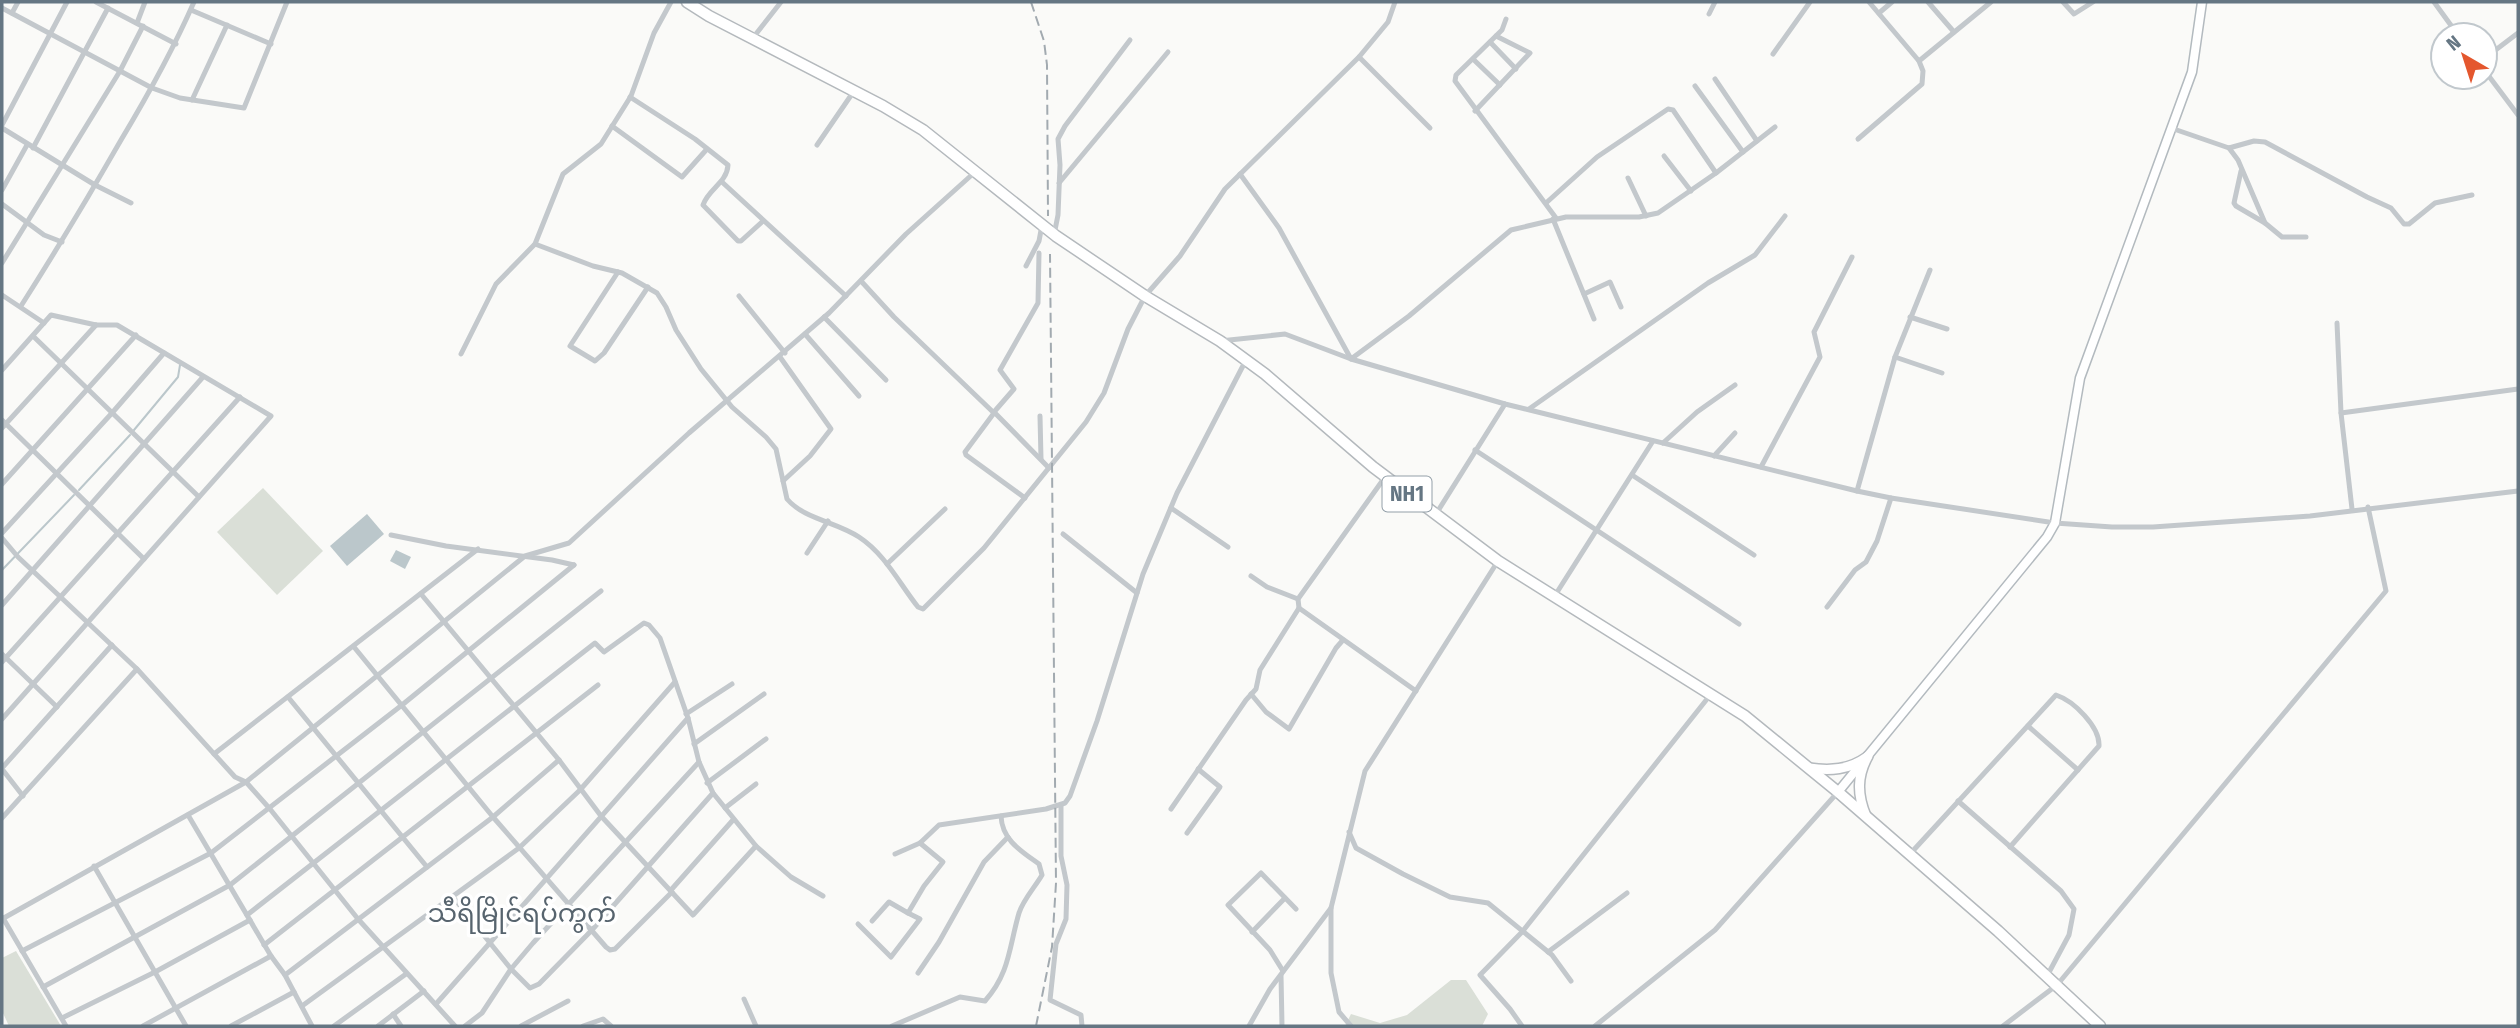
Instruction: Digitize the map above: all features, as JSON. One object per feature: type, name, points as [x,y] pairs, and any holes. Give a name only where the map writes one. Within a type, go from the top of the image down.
[{"type":"highway","name":"NH1","points":[[687,2],[916,125],[1054,235],[1145,296],[1220,341],[1265,373],[1385,477],[1498,561],[1745,716],[1998,930],[2101,1026]]},
{"type":"main road","points":[[1838,792],[1951,657],[2047,537],[2055,523],[2080,378],[2192,72],[2202,2]]},
{"type":"main road","points":[[1809,768],[1829,770],[1850,767],[1868,756]]},
{"type":"main road","points":[[1867,817],[1860,801],[1859,776],[1868,756]]},
{"type":"street","points":[[12,13],[18,2]]},
{"type":"street","points":[[67,2],[2,126],[30,146],[131,204]]},
{"type":"street","points":[[96,2],[176,44]]},
{"type":"street","points":[[2,263],[120,71],[140,25],[145,2]]},
{"type":"street","points":[[21,306],[62,242],[152,88],[176,44],[194,2]]},
{"type":"street","points":[[2,8],[152,88],[192,100],[244,108],[287,2]]},
{"type":"street","points":[[461,354],[496,284],[535,244],[563,174],[601,144],[612,126],[629,97],[654,33],[671,2]]},
{"type":"street","points":[[752,39],[781,2]]},
{"type":"street","points":[[535,244],[593,266],[618,272],[657,293],[701,369],[727,401],[776,449],[790,503],[859,537],[887,564],[918,607],[925,608],[984,548],[1086,422],[1104,393],[1128,329],[1145,296],[1180,256],[1226,190],[1359,57],[1388,22],[1395,2]]},
{"type":"street","points":[[1709,14],[1715,2]]},
{"type":"street","points":[[1773,54],[1810,2]]},
{"type":"street","points":[[1858,139],[1922,84],[1923,71],[1919,61],[1869,2]]},
{"type":"street","points":[[1879,13],[1892,2]]},
{"type":"street","points":[[1928,2],[1954,32]]},
{"type":"street","points":[[1919,61],[1991,2]]},
{"type":"street","points":[[2063,2],[2074,15],[2093,2]]},
{"type":"street","points":[[2434,2],[2448,21]]},
{"type":"street","points":[[2,190],[108,8]]},
{"type":"street","points":[[191,10],[271,44]]},
{"type":"street","points":[[1506,19],[1502,30],[1456,75],[1455,81],[1546,203],[1594,319]]},
{"type":"street","points":[[192,100],[227,25]]},
{"type":"street","points":[[2499,47],[2518,33]]},
{"type":"street","points":[[1475,111],[1530,51],[1496,36]]},
{"type":"street","points":[[1054,235],[1059,183],[1058,139],[1130,40]]},
{"type":"street","points":[[1490,42],[1516,69]]},
{"type":"street","points":[[1059,183],[1168,52]]},
{"type":"street","points":[[1359,57],[1430,128]]},
{"type":"street","points":[[1473,59],[1500,85]]},
{"type":"street","points":[[1715,79],[1757,141]]},
{"type":"street","points":[[1695,86],[1743,152]]},
{"type":"street","points":[[2499,90],[2518,115]]},
{"type":"street","points":[[817,145],[854,91]]},
{"type":"street","points":[[629,97],[695,139],[729,167],[722,182],[704,200],[703,205],[738,242],[763,221]]},
{"type":"street","points":[[1546,203],[1597,157],[1668,109],[1673,110],[1716,173]]},
{"type":"street","points":[[612,126],[682,177],[707,149]]},
{"type":"street","points":[[1350,359],[1409,316],[1511,230],[1554,219],[1646,216],[1663,211],[1775,127]]},
{"type":"street","points":[[2171,128],[2229,148],[2238,160],[2265,223]]},
{"type":"street","points":[[2229,148],[2253,141],[2265,142],[2391,208],[2404,224],[2409,224],[2435,203],[2472,195]]},
{"type":"street","points":[[1664,156],[1691,191]]},
{"type":"street","points":[[2241,171],[2234,204],[2282,237],[2306,237]]},
{"type":"street","points":[[66,1026],[2,918],[246,782],[524,556],[569,543],[824,317],[906,233],[975,172]]},
{"type":"street","points":[[1240,174],[1279,229],[1350,359]]},
{"type":"street","points":[[1628,178],[1646,216]]},
{"type":"street","points":[[722,182],[846,296]]},
{"type":"street","points":[[2,204],[44,235],[62,242]]},
{"type":"street","points":[[1530,410],[1708,284],[1755,255],[1785,216]]},
{"type":"street","points":[[1026,266],[1039,241],[1042,225]]},
{"type":"street","points":[[1025,498],[965,452],[1014,389],[1000,370],[1038,303],[1039,253]]},
{"type":"street","points":[[1761,467],[1820,357],[1814,331],[1852,257]]},
{"type":"street","points":[[1857,491],[1895,357],[1930,270]]},
{"type":"street","points":[[618,272],[570,346],[595,361],[604,353],[648,287]]},
{"type":"street","points":[[861,281],[894,317],[1049,468]]},
{"type":"street","points":[[1584,294],[1610,282],[1621,307]]},
{"type":"street","points":[[2,295],[44,323]]},
{"type":"street","points":[[738,296],[782,355],[831,429],[810,456],[783,481]]},
{"type":"street","points":[[2,370],[51,315],[96,325],[117,325],[271,416],[2,719]]},
{"type":"street","points":[[37,317],[35,334],[60,363],[200,497]]},
{"type":"street","points":[[824,317],[887,380]]},
{"type":"street","points":[[1910,317],[1947,329]]},
{"type":"street","points":[[2337,323],[2341,413],[2353,509]]},
{"type":"street","points":[[96,325],[3,424],[34,450],[144,559]]},
{"type":"street","points":[[805,334],[859,396]]},
{"type":"street","points":[[1220,341],[1284,334],[1350,359],[1505,404],[1714,456],[1891,498],[2055,523],[2153,527],[2310,516],[2518,491]]},
{"type":"street","points":[[2,484],[136,335]]},
{"type":"street","points":[[164,353],[2,535],[17,555],[113,645],[235,777],[246,782],[271,809],[358,919],[455,1026]]},
{"type":"street","points":[[1895,357],[1942,373]]},
{"type":"street","points":[[895,854],[919,843],[939,825],[1061,805],[1070,796],[1097,721],[1137,593],[1171,508],[1246,360]]},
{"type":"street","points":[[2,605],[203,377]]},
{"type":"street","points":[[1663,443],[1697,412],[1735,385]]},
{"type":"street","points":[[2341,413],[2518,389]]},
{"type":"street","points":[[57,707],[3,658],[240,397]]},
{"type":"street","points":[[1435,515],[1505,404]]},
{"type":"street","points":[[1040,416],[1041,459]]},
{"type":"street","points":[[1714,456],[1735,433]]},
{"type":"street","points":[[1554,597],[1653,441]]},
{"type":"street","points":[[1475,450],[1739,624]]},
{"type":"street","points":[[1632,475],[1754,555]]},
{"type":"street","points":[[1171,809],[1256,689],[1260,670],[1298,608],[1298,599],[1385,477]]},
{"type":"street","points":[[1827,607],[1855,570],[1866,562],[1877,541],[1891,498]]},
{"type":"street","points":[[1171,508],[1228,547]]},
{"type":"street","points":[[2003,1026],[2057,985],[2386,592],[2368,508]]},
{"type":"street","points":[[887,564],[945,509]]},
{"type":"street","points":[[807,553],[828,521]]},
{"type":"street","points":[[1062,534],[1137,593]]},
{"type":"street","points":[[22,951],[211,853],[469,653],[574,565],[391,535]]},
{"type":"street","points":[[214,754],[478,549]]},
{"type":"street","points":[[1351,1026],[1339,1012],[1331,973],[1331,908],[1365,771],[1498,561]]},
{"type":"street","points":[[1251,576],[1267,587],[1298,599]]},
{"type":"street","points":[[43,987],[132,936],[230,886],[601,591]]},
{"type":"street","points":[[421,594],[559,760],[601,816],[693,915],[756,846]]},
{"type":"street","points":[[1298,608],[1416,691]]},
{"type":"street","points":[[62,1018],[155,972],[248,917],[381,809],[595,643],[604,652],[644,623],[660,638],[687,716],[699,762],[713,793],[756,846],[791,877],[823,896]]},
{"type":"street","points":[[1251,694],[1266,712],[1289,729],[1343,640]]},
{"type":"street","points":[[23,796],[2,769],[113,645]]},
{"type":"street","points":[[354,647],[519,848],[606,947],[615,949],[672,891],[733,820]]},
{"type":"street","points":[[2,818],[136,669]]},
{"type":"street","points":[[302,1006],[519,848],[580,790],[675,682]]},
{"type":"street","points":[[436,1004],[687,716],[732,684]]},
{"type":"street","points":[[264,944],[598,685]]},
{"type":"street","points":[[694,744],[764,694]]},
{"type":"street","points":[[1522,1026],[1480,975],[1521,932],[1712,694]]},
{"type":"street","points":[[1910,854],[2056,695],[2064,698],[2085,718],[2099,737],[2099,746],[2010,848]]},
{"type":"street","points":[[288,697],[427,867]]},
{"type":"street","points":[[2028,726],[2078,770]]},
{"type":"street","points":[[707,783],[766,739]]},
{"type":"street","points":[[285,975],[493,817],[559,760]]},
{"type":"street","points":[[465,1026],[482,1013],[511,969],[699,762]]},
{"type":"street","points":[[1187,832],[1220,787],[1198,769]]},
{"type":"street","points":[[725,808],[756,784]]},
{"type":"street","points":[[1595,1026],[1715,930],[1838,792]]},
{"type":"street","points":[[453,897],[511,969],[530,988],[538,984],[591,931],[713,793]]},
{"type":"street","points":[[1958,801],[2061,891],[2074,909],[2069,936],[2047,976]]},
{"type":"street","points":[[1061,805],[1061,856],[1067,885],[1066,919],[1056,944],[1050,1000],[1081,1015],[1082,1026]]},
{"type":"street","points":[[188,815],[271,956],[285,975],[312,1026]]},
{"type":"street","points":[[892,1026],[960,997],[985,1001],[998,986],[1009,959],[1020,911],[1042,875],[1039,864],[1012,844],[1001,828],[1001,816]]},
{"type":"street","points":[[1349,832],[1356,848],[1450,897],[1488,903],[1548,952],[1571,981]]},
{"type":"street","points":[[918,973],[940,942],[984,862],[1008,837]]},
{"type":"street","points":[[908,912],[943,862],[919,843]]},
{"type":"street","points":[[94,866],[186,1026]]},
{"type":"street","points":[[1282,1026],[1282,973],[1270,950],[1228,905],[1261,873],[1296,909]]},
{"type":"street","points":[[1548,952],[1627,893]]},
{"type":"street","points":[[1252,932],[1285,898]]},
{"type":"street","points":[[858,924],[891,957],[920,919],[890,902],[872,920]]},
{"type":"street","points":[[1249,1026],[1282,973],[1331,908]]},
{"type":"street","points":[[143,1026],[271,956]]},
{"type":"street","points":[[334,1026],[406,974]]},
{"type":"street","points":[[378,1026],[424,991]]},
{"type":"street","points":[[231,1026],[294,992]]},
{"type":"street","points":[[744,999],[756,1026]]},
{"type":"street","points":[[521,1026],[568,1001]]},
{"type":"street","points":[[393,1014],[401,1026]]},
{"type":"street","points":[[583,1026],[603,1019],[611,1026]]},
{"type":"shaded area","points":[[263,488],[323,551],[277,595],[217,532]]},
{"type":"shaded area","points":[[367,514],[384,534],[347,566],[330,546]]},
{"type":"shaded area","points":[[396,550],[411,557],[405,569],[390,561]]},
{"type":"shaded area","points":[[16,951],[61,1026],[9,1026],[2,1011],[2,958]]},
{"type":"shaded area","points":[[1451,980],[1466,980],[1488,1014],[1482,1026],[1345,1026],[1351,1014],[1380,1023],[1407,1015]]},
{"type":"waterway","points":[[134,430],[178,377],[180,365]]},
{"type":"waterway","points":[[79,490],[130,435]]},
{"type":"waterway","points":[[2,570],[74,495]]},
{"type":"railway","points":[[1031,2],[1044,41],[1047,65],[1048,216]]},
{"type":"railway","points":[[1036,1026],[1052,947],[1056,883],[1050,254]]},
{"type":"district","name":"သီရိမြိုင်ရပ်ကွက်","points":[[522,913]]}]
